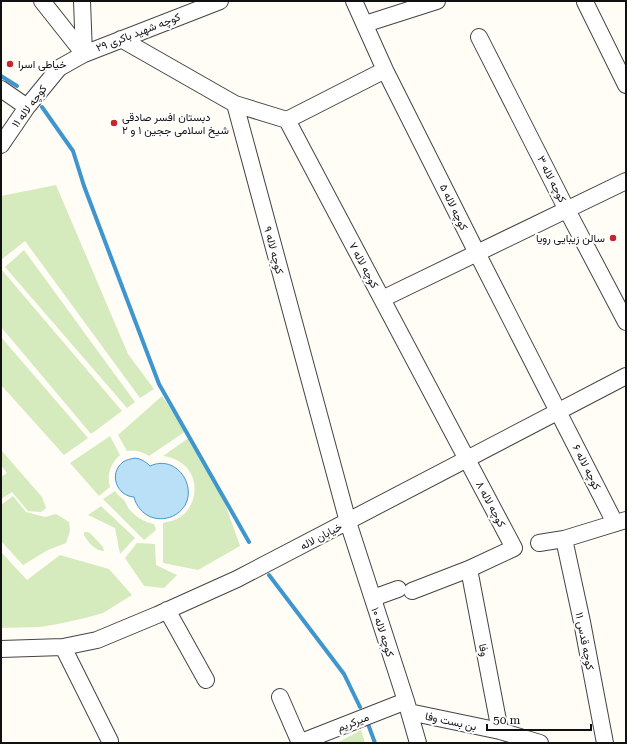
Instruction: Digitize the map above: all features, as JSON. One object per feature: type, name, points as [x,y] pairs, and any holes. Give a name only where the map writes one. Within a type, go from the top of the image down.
[{"type":"street","points":[[42,1],[84,54]]},
{"type":"street","points":[[82,1],[84,54]]},
{"type":"street","name":"کوچه لاله ۵","points":[[354,1],[385,70],[476,253],[558,412]]},
{"type":"street","points":[[365,24],[437,1]]},
{"type":"street","name":"کوچه شهید باکری ۲۹","points":[[59,68],[84,54],[216,2]]},
{"type":"street","points":[[585,2],[626,85]]},
{"type":"street","name":"کوچه لاله ۳","points":[[479,37],[626,322]]},
{"type":"street","points":[[122,39],[235,104],[287,120],[385,70]]},
{"type":"street","name":"کوچه لاله ۱۱","points":[[1,145],[26,107],[59,68]]},
{"type":"street","points":[[1,89],[26,107]]},
{"type":"street","name":"کوچه لاله ۹","points":[[235,104],[348,522]]},
{"type":"street","name":"کوچه لاله ۷","points":[[287,120],[467,459]]},
{"type":"street","points":[[382,299],[626,181]]},
{"type":"street","name":"خیابان لاله","points":[[1,649],[63,647],[97,640],[168,610],[237,579],[626,376]]},
{"type":"street","name":"کوچه لاله ۶","points":[[558,412],[621,522]]},
{"type":"street","name":"کوچه لاله ۸","points":[[467,459],[514,548],[469,569]]},
{"type":"street","name":"کوچه لاله ۱۰","points":[[348,522],[418,743]]},
{"type":"street","points":[[539,543],[564,538],[621,522]]},
{"type":"street","name":"کوچه قدس ۱۱","points":[[564,538],[605,743]]},
{"type":"street","points":[[373,598],[405,590],[469,569]]},
{"type":"street","name":"وفا","points":[[469,569],[500,731]]},
{"type":"street","points":[[168,610],[206,680]]},
{"type":"street","points":[[63,647],[110,741]]},
{"type":"street","points":[[280,697],[300,743]]},
{"type":"street","name":"بن بست وفا","points":[[407,706],[540,743]]},
{"type":"street","name":"میرکریم","points":[[300,743],[407,706]]},
{"type":"green space","points":[[56,185],[128,354],[154,389],[140,398],[25,241],[1,260],[1,196]]},
{"type":"green space","points":[[24,250],[135,402],[127,408],[5,267]]},
{"type":"green space","points":[[1,269],[122,411],[91,434],[1,327]]},
{"type":"green space","points":[[1,337],[88,438],[64,455],[1,385]]},
{"type":"green space","points":[[162,396],[186,431],[149,456],[138,451],[127,451],[118,435]]},
{"type":"green space","points":[[110,436],[120,455],[110,470],[110,487],[99,496],[70,463]]},
{"type":"green space","points":[[190,437],[222,495],[240,546],[198,570],[163,563],[163,523],[181,517],[188,510],[193,498],[194,484],[190,471],[185,466],[175,459],[163,456]]},
{"type":"green space","points":[[1,450],[42,497],[46,508],[41,512],[28,511],[12,492],[1,499],[1,477],[7,473],[1,465]]},
{"type":"green space","points":[[115,491],[124,500],[134,514],[140,519],[154,524],[156,530],[144,540],[103,499]]},
{"type":"green space","points":[[13,496],[26,512],[45,517],[56,514],[69,522],[70,531],[66,543],[48,550],[23,565],[1,541],[1,505]]},
{"type":"green space","points":[[101,506],[135,538],[120,554],[115,528],[88,515]]},
{"type":"green space","points":[[84,532],[91,534],[103,547],[104,551],[92,546],[84,535]]},
{"type":"green space","points":[[137,543],[155,544],[156,565],[177,575],[164,588],[144,586],[125,558]]},
{"type":"green space","points":[[1,552],[27,580],[60,555],[109,569],[132,595],[103,613],[85,618],[40,627],[1,628]]},
{"type":"green space","points":[[361,730],[365,743],[337,743]]},
{"type":"water","points":[[135,458],[143,460],[150,466],[161,463],[171,465],[179,471],[185,479],[188,488],[188,498],[184,507],[175,515],[160,519],[148,516],[138,506],[134,497],[128,496],[119,489],[115,478],[118,467],[124,461]]},
{"type":"waterway","points":[[1,76],[17,86]]},
{"type":"waterway","points":[[42,107],[73,151],[84,186],[159,384],[249,542]]},
{"type":"waterway","points":[[269,575],[344,674],[360,707]]},
{"type":"waterway","points":[[368,724],[375,743]]},
{"type":"place","name":"خیاطی اسرا","points":[[10,64]]},
{"type":"place","name":"دبستان افسر صادقی شیخ اسلامی ججین ۱ و ۲","points":[[114,123]]},
{"type":"place","name":"سالن زیبایی رویا","points":[[613,238]]}]
